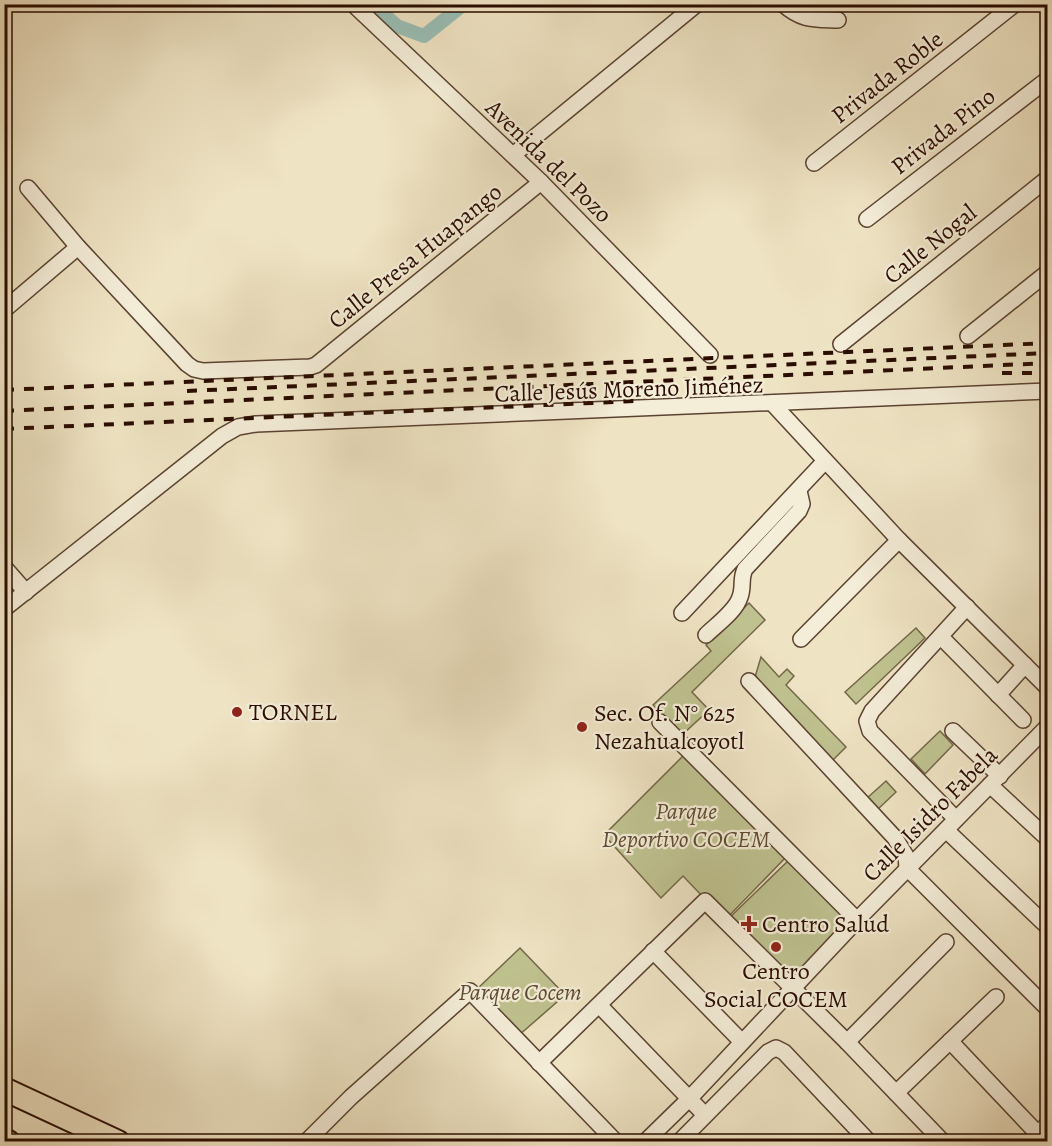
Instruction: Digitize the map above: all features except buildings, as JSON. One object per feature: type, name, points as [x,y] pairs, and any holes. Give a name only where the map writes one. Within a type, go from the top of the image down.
[{"type":"main road","points":[[4,1089],[118,1142]]},
{"type":"street","name":"Avenida del Pozo","points":[[353,4],[513,155],[710,354]]},
{"type":"street","name":"Calle Presa Huapango","points":[[513,155],[698,4]]},
{"type":"street","points":[[783,4],[793,13],[807,19],[838,20]]},
{"type":"street","name":"Privada Roble","points":[[814,163],[1015,4]]},
{"type":"street","name":"Privada Pino","points":[[867,219],[1047,79]]},
{"type":"street","name":"Calle Nogal","points":[[841,344],[1047,178]]},
{"type":"street","name":"Calle Presa Huapango","points":[[78,247],[194,369],[310,367],[541,183]]},
{"type":"street","points":[[4,310],[78,247],[28,188]]},
{"type":"street","points":[[968,336],[1047,272]]},
{"type":"street","points":[[772,404],[1047,391]]},
{"type":"street","name":"Calle Jesús Moreno Jiménez","points":[[26,592],[222,436],[238,427],[256,424],[772,404],[899,540],[1047,688]]},
{"type":"street","points":[[682,613],[825,461]]},
{"type":"street","points":[[705,635],[738,603],[742,593],[741,577],[745,569],[799,511],[802,504],[799,491]]},
{"type":"street","points":[[801,639],[899,540]]},
{"type":"street","points":[[4,567],[26,592],[4,609]]},
{"type":"street","points":[[967,607],[872,711],[867,721],[870,731],[951,824],[1047,927]]},
{"type":"street","points":[[941,637],[1023,720]]},
{"type":"street","points":[[998,695],[1025,665]]},
{"type":"street","points":[[749,681],[895,838],[906,856],[908,867],[1047,1010]]},
{"type":"street","points":[[660,722],[857,920]]},
{"type":"street","name":"Calle Isidro Fabela","points":[[645,1142],[908,867],[1047,726]]},
{"type":"street","points":[[952,730],[1047,839]]},
{"type":"street","points":[[539,1063],[705,901],[847,1042],[943,1142]]},
{"type":"street","points":[[847,1042],[946,942]]},
{"type":"street","points":[[653,951],[742,1042]]},
{"type":"street","points":[[306,1142],[351,1097],[470,991],[616,1142]]},
{"type":"street","points":[[896,1093],[996,997]]},
{"type":"street","points":[[599,1005],[705,1115]]},
{"type":"street","points":[[950,1041],[1038,1133]]},
{"type":"street","points":[[680,1142],[768,1052],[776,1048],[784,1052],[869,1142]]},
{"type":"green space","points":[[749,603],[765,620],[692,692],[709,710],[682,735],[653,705],[711,651],[706,645]]},
{"type":"green space","points":[[916,628],[925,638],[856,704],[845,692]]},
{"type":"green space","points":[[761,657],[779,677],[787,669],[794,676],[786,685],[846,747],[833,760],[755,677]]},
{"type":"green space","points":[[940,731],[953,745],[925,774],[911,759]]},
{"type":"green space","name":"Parque Deportivo COCEM","points":[[686,753],[787,856],[725,920],[683,876],[661,898],[604,835]]},
{"type":"green space","points":[[886,781],[896,792],[876,811],[866,799]]},
{"type":"green space","points":[[789,860],[855,926],[792,991],[726,921]]},
{"type":"green space","name":"Parque Cocem","points":[[520,948],[565,995],[518,1036],[476,990]]},
{"type":"waterway","points":[[372,4],[397,26],[424,36],[464,4]]},
{"type":"railway","points":[[4,390],[1048,343]]},
{"type":"railway","points":[[187,391],[1048,353]]},
{"type":"railway","points":[[4,411],[1048,363]]},
{"type":"railway","points":[[1002,373],[1048,373]]},
{"type":"railway","points":[[4,429],[636,401]]},
{"type":"place","name":"TORNEL","points":[[237,712]]},
{"type":"place","name":"Sec. Of. N° 625 Nezahualcoyotl","points":[[582,727]]},
{"type":"place","name":"Centro Salud","points":[[749,924]]},
{"type":"place","name":"Centro Social COCEM","points":[[776,947]]}]
